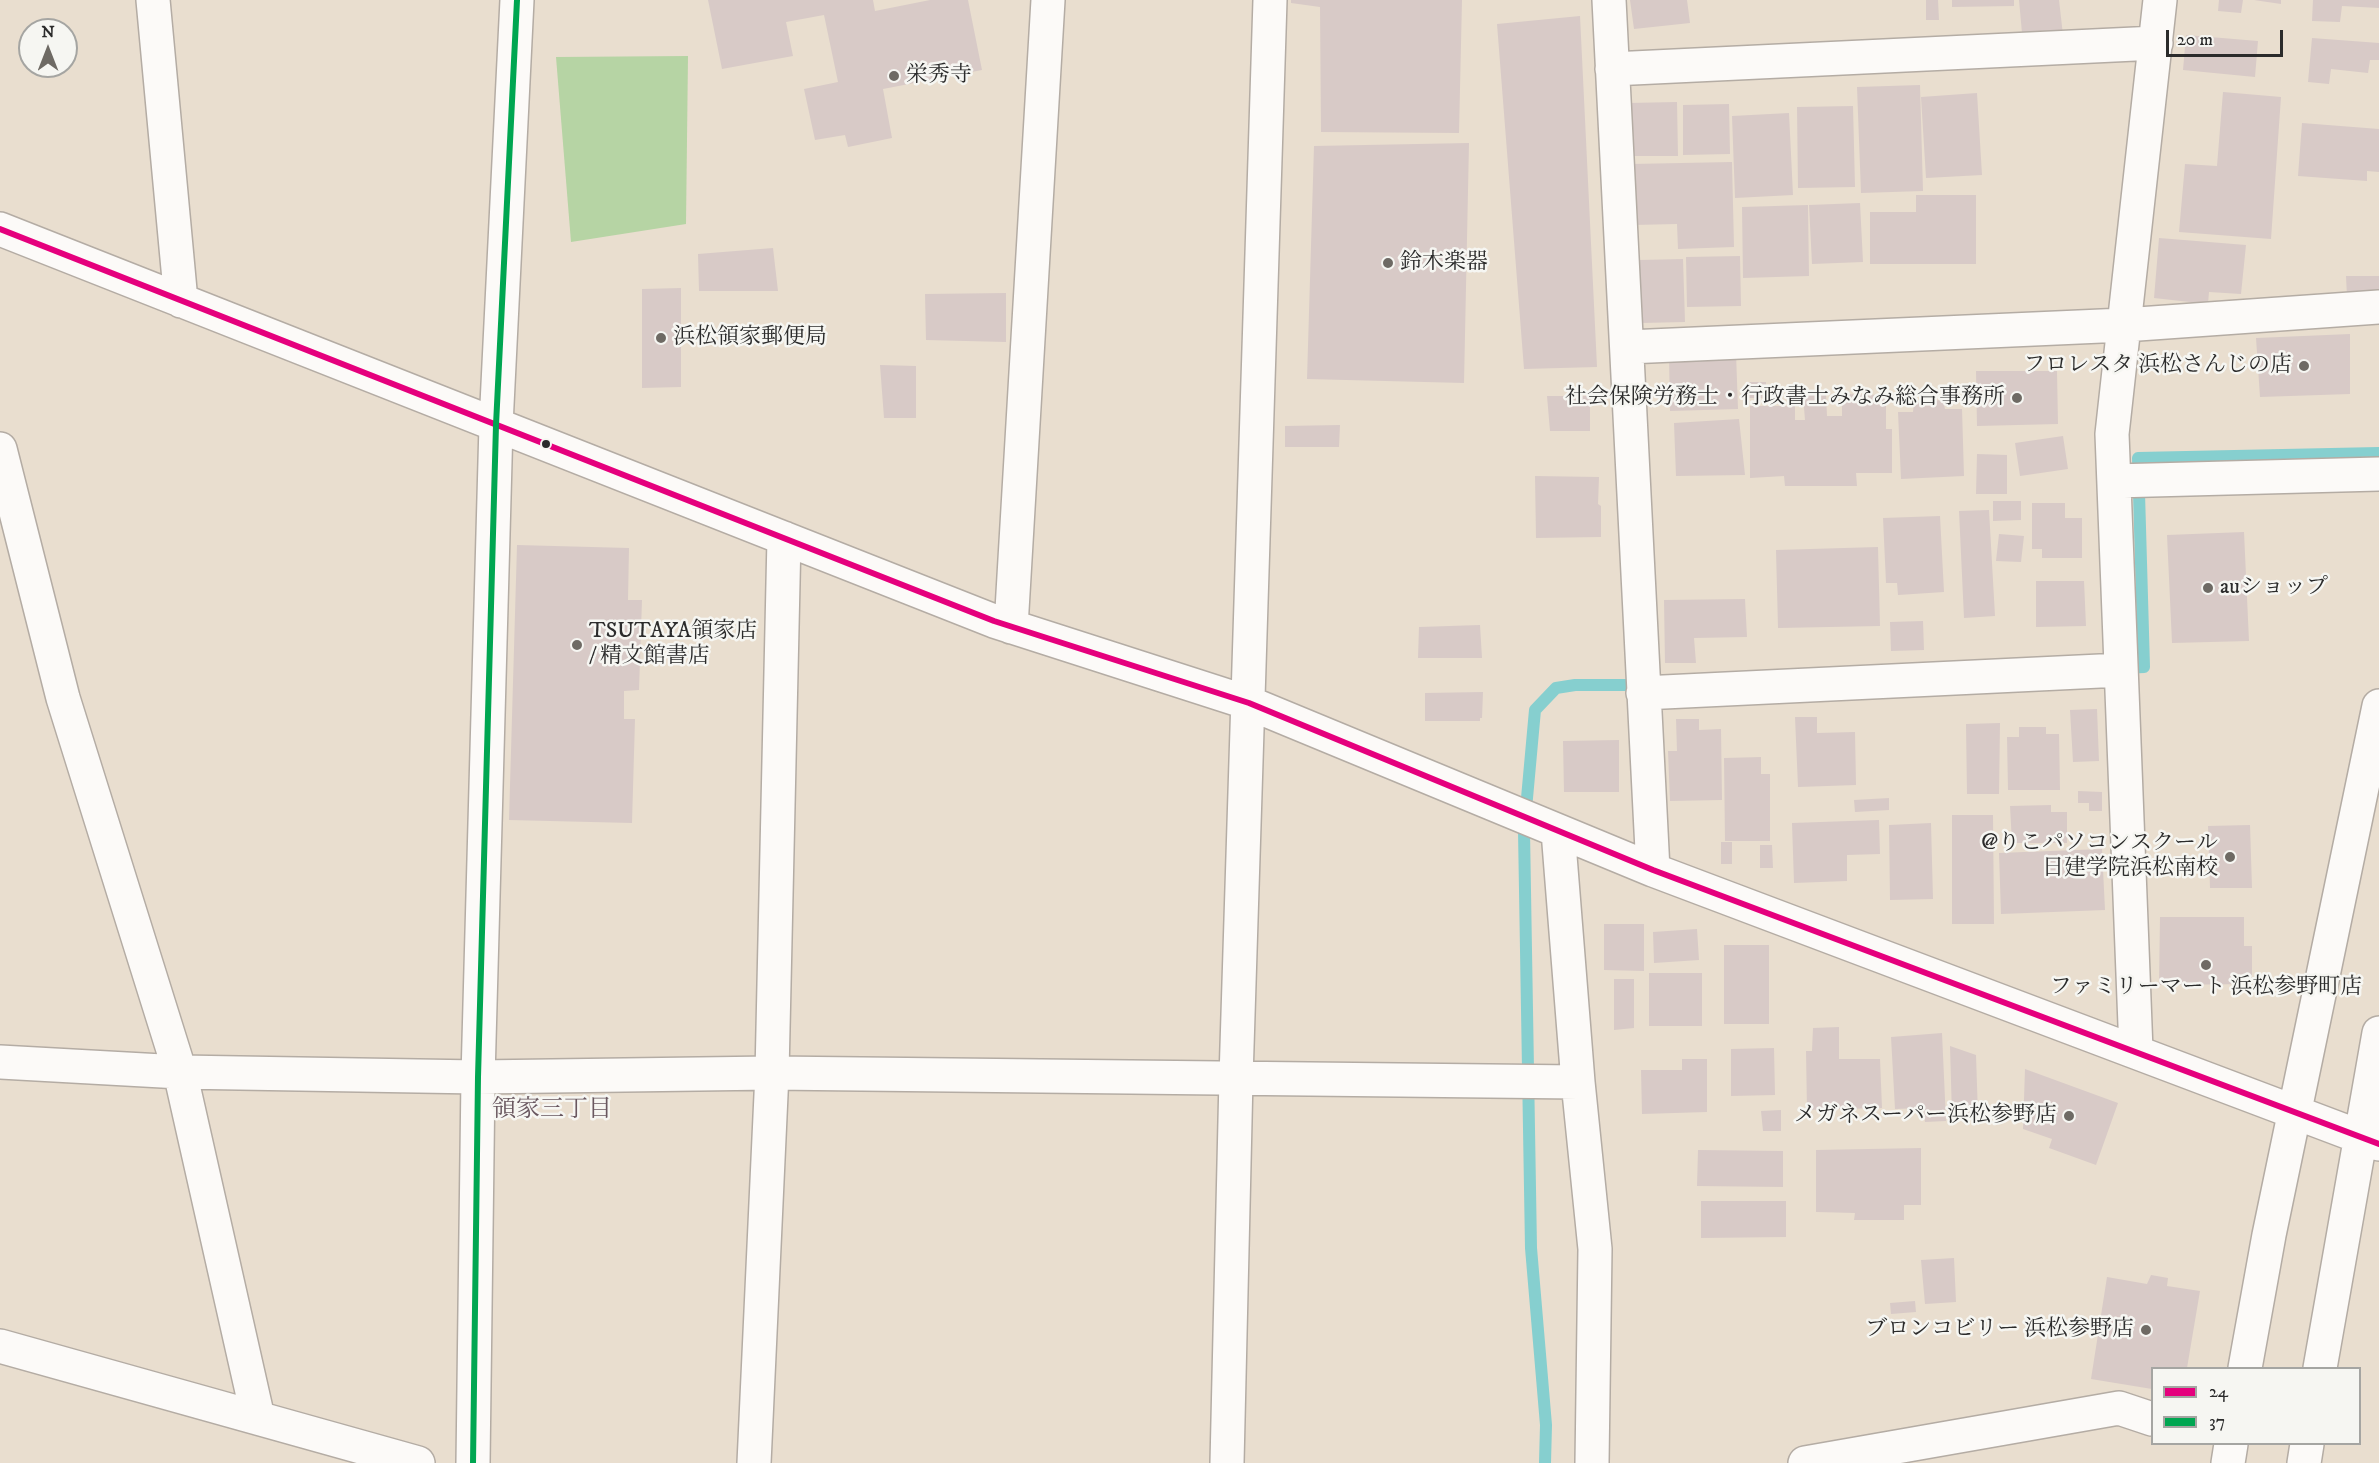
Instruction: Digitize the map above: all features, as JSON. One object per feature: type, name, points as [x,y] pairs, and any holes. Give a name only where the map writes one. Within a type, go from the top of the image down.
[{"type":"street","points":[[153,0],[181,301]]},
{"type":"street","points":[[473,1463],[478,1077],[496,425],[517,0]]},
{"type":"street","points":[[1011,627],[1048,0]]},
{"type":"street","points":[[1227,1463],[1236,1078],[1270,0]]},
{"type":"street","points":[[1609,0],[1653,870]]},
{"type":"street","points":[[2136,1052],[2112,434],[2160,0]]},
{"type":"street","points":[[1612,69],[2156,43]]},
{"type":"street","points":[[0,230],[1011,627],[1249,703],[1653,870],[2370,1141]]},
{"type":"street","points":[[1628,347],[2124,325],[2379,307]]},
{"type":"street","points":[[0,449],[63,698],[180,1072],[258,1418]]},
{"type":"street","points":[[2114,482],[2379,474]]},
{"type":"street","points":[[754,1463],[772,1073],[784,538]]},
{"type":"street","points":[[1643,693],[2121,670]]},
{"type":"street","points":[[2245,1367],[2269,1235],[2379,706]]},
{"type":"street","points":[[1558,831],[1578,1082],[1595,1250],[1592,1463]]},
{"type":"street","points":[[2320,1367],[2370,1141],[2379,1033]]},
{"type":"street","points":[[0,1062],[180,1072],[478,1077],[772,1073],[1578,1082]]},
{"type":"street","points":[[0,1346],[418,1463]]},
{"type":"street","points":[[1805,1463],[2119,1408],[2151,1419]]},
{"type":"street","points":[[2228,1463],[2231,1445]]},
{"type":"street","points":[[2304,1463],[2307,1445]]},
{"type":"green space","points":[[688,56],[686,224],[571,242],[556,57]]},
{"type":"building","name":"栄秀寺","points":[[708,0],[873,0],[875,11],[930,0],[968,0],[982,70],[883,89],[892,138],[848,147],[845,135],[815,140],[804,89],[838,82],[824,15],[786,22],[793,56],[722,69]]},
{"type":"building","points":[[1291,0],[1462,0],[1459,133],[1321,132],[1320,7],[1291,3]]},
{"type":"building","points":[[1630,0],[1687,0],[1690,23],[1634,29]]},
{"type":"building","points":[[1926,0],[1938,0],[1939,20],[1926,20]]},
{"type":"building","points":[[1952,0],[2014,0],[2014,6],[1952,7]]},
{"type":"building","points":[[2019,0],[2059,0],[2063,35],[2022,33]]},
{"type":"building","points":[[2219,0],[2243,0],[2241,13],[2218,11]]},
{"type":"building","points":[[2254,0],[2281,0],[2281,4]]},
{"type":"building","points":[[2313,0],[2379,0],[2379,8],[2342,6],[2340,22],[2312,21]]},
{"type":"building","name":"鈴木楽器","points":[[1580,16],[1597,367],[1524,369],[1497,24]]},
{"type":"building","points":[[2186,35],[2258,41],[2255,77],[2183,70]]},
{"type":"building","points":[[2312,38],[2379,43],[2379,60],[2370,60],[2368,73],[2331,69],[2329,84],[2308,82]]},
{"type":"building","points":[[1920,85],[1923,191],[1861,193],[1857,87]]},
{"type":"building","points":[[2223,92],[2281,97],[2271,239],[2179,232],[2185,164],[2217,166]]},
{"type":"building","points":[[1977,93],[1982,175],[1926,178],[1921,97]]},
{"type":"building","points":[[1677,102],[1678,156],[1628,156],[1628,103]]},
{"type":"building","points":[[1729,104],[1730,154],[1683,155],[1683,105]]},
{"type":"building","points":[[1853,106],[1855,187],[1798,188],[1797,107]]},
{"type":"building","points":[[1789,113],[1793,195],[1735,198],[1732,116]]},
{"type":"building","points":[[2302,123],[2379,129],[2379,172],[2367,171],[2367,181],[2298,176]]},
{"type":"building","name":"鈴木楽器","points":[[1469,143],[1464,383],[1307,379],[1314,146]]},
{"type":"building","points":[[1732,162],[1734,247],[1678,249],[1677,224],[1633,225],[1631,164]]},
{"type":"building","points":[[1916,195],[1976,195],[1976,264],[1870,264],[1870,212],[1916,212]]},
{"type":"building","points":[[1860,203],[1863,262],[1812,264],[1809,205]]},
{"type":"building","points":[[1808,205],[1809,276],[1743,278],[1742,207]]},
{"type":"building","points":[[2159,238],[2246,245],[2241,294],[2209,292],[2208,304],[2154,298]]},
{"type":"building","points":[[773,248],[778,291],[699,291],[698,254]]},
{"type":"building","points":[[1740,256],[1741,306],[1687,307],[1686,257]]},
{"type":"building","points":[[1683,259],[1685,322],[1641,323],[1639,260]]},
{"type":"building","points":[[2346,276],[2379,276],[2379,297],[2347,297]]},
{"type":"building","name":"浜松領家郵便局","points":[[681,288],[681,387],[642,388],[642,289]]},
{"type":"building","points":[[1006,293],[1006,342],[926,340],[925,294]]},
{"type":"building","name":"フロレスタ 浜松さんじの店","points":[[2350,334],[2350,394],[2260,397],[2256,338]]},
{"type":"building","points":[[1736,353],[1738,409],[1670,411],[1669,355]]},
{"type":"building","points":[[880,365],[916,366],[916,418],[884,418]]},
{"type":"building","name":"社会保険労務士・行政書士みなみ総合事務所","points":[[1976,371],[2057,371],[2058,424],[1977,426]]},
{"type":"building","points":[[1749,382],[1766,382],[1766,398],[1749,398]]},
{"type":"building","points":[[1826,394],[1827,416],[1842,416],[1842,394],[1886,395],[1886,429],[1892,429],[1892,473],[1856,473],[1857,486],[1785,486],[1784,476],[1750,478],[1750,406],[1795,406],[1795,420],[1805,420],[1803,395]]},
{"type":"building","points":[[1547,396],[1590,396],[1590,431],[1550,431]]},
{"type":"building","points":[[1943,400],[1945,409],[1962,409],[1964,476],[1901,479],[1898,412],[1913,412],[1914,402]]},
{"type":"building","points":[[1739,419],[1745,475],[1676,476],[1674,423]]},
{"type":"building","points":[[1340,425],[1339,447],[1285,447],[1285,426]]},
{"type":"building","points":[[2063,436],[2068,469],[2020,476],[2015,443]]},
{"type":"building","points":[[1977,454],[2007,455],[2007,494],[1976,494]]},
{"type":"building","points":[[1535,476],[1599,477],[1598,504],[1601,506],[1601,537],[1536,538]]},
{"type":"building","points":[[1993,501],[2021,501],[2021,520],[1993,521]]},
{"type":"building","points":[[2032,503],[2065,503],[2065,518],[2082,518],[2082,558],[2042,558],[2042,549],[2032,549]]},
{"type":"building","points":[[1989,510],[1995,616],[1964,618],[1959,511]]},
{"type":"building","points":[[1940,516],[1944,592],[1898,595],[1897,583],[1886,583],[1883,518]]},
{"type":"building","name":"auショップ","points":[[2244,532],[2249,641],[2172,643],[2167,535]]},
{"type":"building","points":[[1999,534],[2024,536],[2021,562],[1996,561]]},
{"type":"building","name":"TSUTAYA領家店 / 精文館書店","points":[[517,545],[629,548],[628,600],[642,600],[639,690],[624,691],[624,719],[635,719],[632,823],[509,820]]},
{"type":"building","points":[[1878,547],[1880,626],[1778,628],[1776,550]]},
{"type":"building","points":[[2036,581],[2084,581],[2086,626],[2036,627]]},
{"type":"building","points":[[1745,599],[1747,637],[1694,638],[1696,663],[1665,663],[1664,600]]},
{"type":"building","points":[[1923,621],[1924,650],[1891,651],[1890,622]]},
{"type":"building","points":[[1480,625],[1482,658],[1418,658],[1419,627]]},
{"type":"building","points":[[1483,692],[1480,721],[1425,721],[1425,693]]},
{"type":"building","points":[[2097,709],[2099,761],[2073,762],[2070,710]]},
{"type":"building","points":[[1795,717],[1817,717],[1817,733],[1855,732],[1856,785],[1798,787]]},
{"type":"building","points":[[1676,719],[1699,719],[1699,730],[1721,729],[1722,800],[1670,801],[1668,751],[1677,751]]},
{"type":"building","points":[[2000,723],[1999,794],[1967,794],[1966,724]]},
{"type":"building","points":[[2019,727],[2046,727],[2046,734],[2059,734],[2060,790],[2008,790],[2007,737],[2019,737]]},
{"type":"building","points":[[1619,740],[1619,792],[1564,792],[1563,741]]},
{"type":"building","points":[[1761,757],[1761,774],[1770,774],[1770,841],[1725,841],[1724,758]]},
{"type":"building","points":[[2078,791],[2102,792],[2102,811],[2089,811],[2089,803],[2078,803]]},
{"type":"building","points":[[1889,798],[1889,810],[1855,812],[1854,800]]},
{"type":"building","points":[[2051,805],[2051,812],[2067,812],[2067,843],[2012,843],[2010,806]]},
{"type":"building","points":[[1952,815],[1993,815],[1994,924],[1952,924]]},
{"type":"building","points":[[1879,820],[1880,854],[1847,855],[1847,881],[1794,883],[1792,823]]},
{"type":"building","points":[[1931,823],[1933,899],[1890,900],[1889,825]]},
{"type":"building","name":"@りこパソコンスクール 日建学院浜松南校","points":[[2250,825],[2252,888],[2210,888],[2208,826]]},
{"type":"building","points":[[1721,842],[1732,842],[1732,864],[1721,864]]},
{"type":"building","points":[[1760,845],[1772,845],[1773,868],[1760,868]]},
{"type":"building","points":[[2102,849],[2105,910],[2001,914],[1999,853]]},
{"type":"building","name":"ファミリーマート 浜松参野町店","points":[[2160,917],[2244,917],[2244,946],[2252,946],[2252,984],[2159,985]]},
{"type":"building","points":[[1604,924],[1644,924],[1644,971],[1604,970]]},
{"type":"building","points":[[1697,929],[1699,960],[1654,963],[1653,932]]},
{"type":"building","points":[[1724,945],[1769,945],[1769,1024],[1724,1024]]},
{"type":"building","points":[[1649,973],[1702,973],[1702,1026],[1649,1026]]},
{"type":"building","points":[[1614,979],[1634,979],[1634,1028],[1614,1030]]},
{"type":"building","points":[[1839,1027],[1839,1059],[1880,1059],[1882,1108],[1807,1110],[1806,1051],[1812,1051],[1813,1028]]},
{"type":"building","points":[[1942,1033],[1946,1121],[1925,1122],[1923,1108],[1895,1109],[1891,1037]]},
{"type":"building","points":[[1950,1046],[1976,1055],[1978,1115],[1952,1116]]},
{"type":"building","points":[[1774,1048],[1775,1095],[1731,1096],[1731,1049]]},
{"type":"building","points":[[1682,1059],[1707,1059],[1707,1112],[1642,1114],[1641,1070],[1682,1070]]},
{"type":"building","name":"メガネスーパー浜松参野店","points":[[2025,1069],[2118,1103],[2096,1165],[2049,1148],[2052,1139],[2023,1129]]},
{"type":"building","points":[[1781,1110],[1781,1131],[1763,1131],[1761,1111]]},
{"type":"building","points":[[1921,1148],[1921,1205],[1904,1205],[1904,1220],[1854,1220],[1855,1213],[1816,1212],[1816,1150]]},
{"type":"building","points":[[1698,1150],[1783,1151],[1783,1187],[1697,1186]]},
{"type":"building","points":[[1701,1201],[1786,1201],[1786,1237],[1701,1238]]},
{"type":"building","points":[[1954,1258],[1956,1302],[1925,1304],[1921,1260]]},
{"type":"building","name":"ブロンコビリー 浜松参野店","points":[[2151,1275],[2168,1278],[2167,1286],[2200,1291],[2187,1367],[2151,1367],[2151,1389],[2091,1379],[2107,1277],[2147,1284]]},
{"type":"building","points":[[1915,1301],[1916,1312],[1891,1314],[1890,1303]]},
{"type":"waterway","points":[[2123,668],[2144,667],[2138,458],[2379,453]]},
{"type":"waterway","points":[[1545,1463],[1546,1425],[1531,1248],[1524,831],[1535,710],[1556,688],[1575,685],[1644,685]]},
{"type":"transit line","name":"37","points":[[473,1463],[478,1077],[496,425],[517,0]]},
{"type":"transit line","name":"24","points":[[0,229],[994,621],[1249,703],[1653,870],[2379,1144]]},
{"type":"place","name":"栄秀寺","points":[[894,76]]},
{"type":"place","name":"鈴木楽器","points":[[1388,263]]},
{"type":"place","name":"浜松領家郵便局","points":[[661,338]]},
{"type":"place","name":"フロレスタ 浜松さんじの店","points":[[2304,366]]},
{"type":"place","name":"社会保険労務士・行政書士みなみ総合事務所","points":[[2017,398]]},
{"type":"place","name":"auショップ","points":[[2208,588]]},
{"type":"place","name":"TSUTAYA領家店 / 精文館書店","points":[[577,645]]},
{"type":"place","name":"@りこパソコンスクール 日建学院浜松南校","points":[[2230,857]]},
{"type":"place","name":"ファミリーマート 浜松参野町店","points":[[2206,965]]},
{"type":"place","name":"メガネスーパー浜松参野店","points":[[2069,1116]]},
{"type":"place","name":"ブロンコビリー 浜松参野店","points":[[2146,1330]]},
{"type":"district","name":"領家三丁目","points":[[552,1111]]}]
